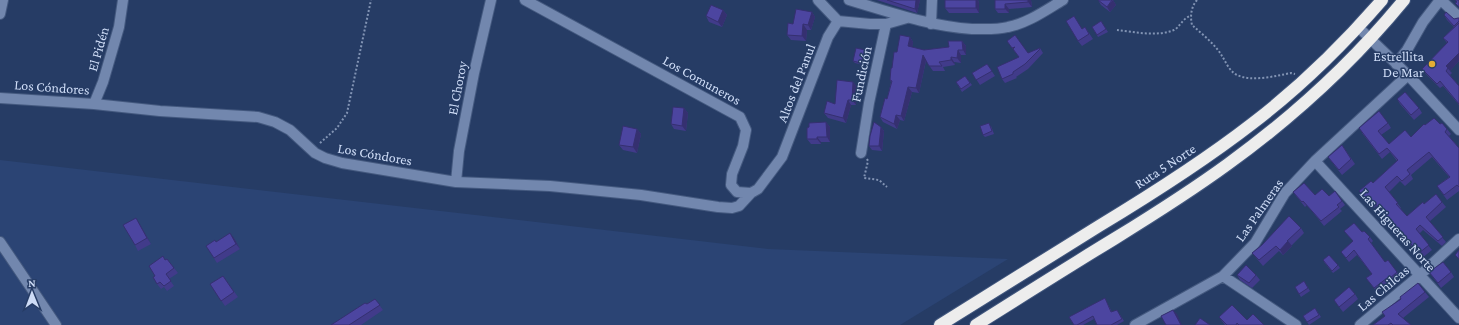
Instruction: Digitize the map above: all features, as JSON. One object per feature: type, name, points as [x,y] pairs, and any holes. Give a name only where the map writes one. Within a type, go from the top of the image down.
[{"type":"highway","name":"Ruta 5 Norte","points":[[940,325],[1183,173],[1253,123],[1308,76],[1358,28],[1382,0]]},
{"type":"highway","points":[[976,325],[1172,203],[1228,165],[1296,110],[1371,39],[1404,0]]},
{"type":"street","points":[[0,14],[2,0]]},
{"type":"street","name":"El Pidén","points":[[94,104],[103,82],[119,28],[122,0]]},
{"type":"street","name":"El Choroy","points":[[456,182],[459,151],[474,73],[491,0]]},
{"type":"street","name":"Los Comuneros","points":[[525,0],[740,117],[746,130],[743,146],[732,174],[731,185],[737,192],[751,193]]},
{"type":"street","points":[[818,0],[838,21],[886,24],[908,17]]},
{"type":"street","points":[[849,0],[931,24],[982,29],[1009,27],[1022,22],[1063,0]]},
{"type":"street","points":[[931,24],[932,0]]},
{"type":"street","points":[[1396,64],[1408,50],[1423,22],[1440,0],[1459,17]]},
{"type":"street","name":"Altos del Panul","points":[[751,193],[758,189],[782,157],[828,37],[838,21]]},
{"type":"street","name":"Fundición","points":[[861,153],[869,103],[886,24]]},
{"type":"street","points":[[1358,28],[1408,75],[1459,130]]},
{"type":"street","name":"Las Palmeras","points":[[1135,325],[1223,276],[1255,242],[1285,193],[1315,161],[1408,75]]},
{"type":"street","name":"Los Cóndores","points":[[0,98],[94,104],[160,111],[258,117],[275,122],[290,130],[311,149],[325,158],[342,163],[456,182],[550,186],[641,195],[732,208],[739,206],[751,193]]},
{"type":"street","name":"Las Higueras Norte","points":[[1315,161],[1459,318]]},
{"type":"street","name":"Las Chilcas","points":[[1360,325],[1420,276],[1459,239]]},
{"type":"street","points":[[0,242],[56,325]]},
{"type":"street","points":[[1223,276],[1296,325]]},
{"type":"path","points":[[311,149],[331,134],[347,113],[371,0]]},
{"type":"path","points":[[1190,0],[1194,4]]},
{"type":"path","points":[[1198,0],[1194,4],[1190,16],[1192,25],[1221,54],[1228,67],[1236,75],[1257,78],[1291,73],[1308,76]]},
{"type":"path","points":[[1116,30],[1161,33],[1175,29],[1184,19],[1190,16]]},
{"type":"path","points":[[861,153],[868,161],[864,178],[879,180],[887,187]]},
{"type":"shaded area","points":[[0,160],[768,249],[1008,259],[900,325],[0,325]]},
{"type":"building","points":[[887,0],[916,0],[915,9]]},
{"type":"building","points":[[945,0],[976,0],[976,8],[945,8]]},
{"type":"building","points":[[995,0],[1028,0],[1028,2],[1005,4],[1005,9],[995,9]]},
{"type":"building","points":[[1098,0],[1112,0],[1107,7]]},
{"type":"building","points":[[1455,0],[1459,0],[1459,7],[1455,3],[1457,2]]},
{"type":"building","points":[[711,5],[723,10],[718,22],[706,16]]},
{"type":"building","points":[[796,9],[812,12],[808,25],[803,24],[802,36],[787,35],[788,23],[793,24]]},
{"type":"building","points":[[1446,12],[1454,19],[1459,18],[1459,21],[1454,26],[1444,15]]},
{"type":"building","points":[[1074,16],[1082,29],[1085,27],[1089,34],[1078,41],[1066,21]]},
{"type":"building","points":[[1101,21],[1106,29],[1097,35],[1092,27]]},
{"type":"building","points":[[1459,23],[1459,53],[1446,66],[1448,68],[1446,71],[1459,86],[1459,104],[1440,81],[1437,84],[1422,69],[1448,42],[1443,38]]},
{"type":"building","points":[[900,35],[910,37],[908,46],[924,50],[949,47],[948,41],[962,41],[963,50],[958,50],[957,58],[951,57],[951,60],[939,62],[942,66],[929,66],[923,55],[916,88],[908,87],[901,116],[896,115],[894,124],[880,117],[885,98],[887,99],[892,81],[890,80],[891,68],[894,52],[897,52]]},
{"type":"building","points":[[1015,35],[1028,53],[1040,49],[1025,64],[1013,72],[1013,74],[1002,79],[997,67],[1019,57],[1013,49],[1015,47],[1012,48],[1007,41]]},
{"type":"building","points":[[856,48],[865,50],[861,63],[853,61]]},
{"type":"building","points":[[987,64],[992,71],[976,80],[972,73]]},
{"type":"building","points":[[965,76],[970,83],[961,89],[956,82]]},
{"type":"building","points":[[837,80],[853,82],[852,100],[848,100],[843,118],[824,113],[827,101],[835,104]]},
{"type":"building","points":[[1405,92],[1419,108],[1411,115],[1397,99]]},
{"type":"building","points":[[673,107],[684,108],[682,126],[671,124]]},
{"type":"building","points":[[1379,111],[1388,123],[1378,131],[1389,144],[1405,130],[1411,137],[1424,124],[1425,125],[1434,118],[1440,124],[1442,123],[1447,129],[1445,132],[1459,148],[1459,187],[1457,185],[1444,195],[1437,186],[1450,177],[1429,152],[1407,170],[1410,174],[1402,181],[1397,176],[1385,187],[1398,203],[1396,204],[1407,216],[1423,202],[1424,204],[1436,194],[1442,202],[1426,217],[1443,237],[1438,241],[1420,225],[1416,229],[1429,245],[1419,253],[1373,201],[1370,203],[1359,191],[1371,181],[1373,183],[1398,160],[1387,148],[1379,154],[1359,128]]},
{"type":"building","points":[[826,122],[827,137],[807,139],[807,128],[809,127],[809,123]]},
{"type":"building","points":[[874,122],[881,127],[879,146],[869,146],[870,136]]},
{"type":"building","points":[[989,123],[992,131],[983,135],[980,126]]},
{"type":"building","points":[[623,126],[637,129],[633,147],[619,145]]},
{"type":"building","points":[[1342,145],[1351,159],[1339,170],[1328,157]]},
{"type":"building","points":[[1304,183],[1315,195],[1322,189],[1329,196],[1335,191],[1342,201],[1337,205],[1339,207],[1321,221],[1293,192]]},
{"type":"building","points":[[1289,216],[1301,228],[1280,250],[1276,246],[1259,260],[1252,253],[1262,245]]},
{"type":"building","points":[[136,218],[147,238],[135,245],[123,225]]},
{"type":"building","points":[[1354,223],[1362,232],[1364,231],[1370,237],[1368,239],[1385,262],[1388,260],[1397,272],[1374,288],[1366,278],[1372,274],[1354,250],[1346,258],[1341,252],[1353,241],[1344,231]]},
{"type":"building","points":[[230,233],[236,244],[214,258],[206,246],[215,240],[216,242]]},
{"type":"building","points":[[1459,250],[1459,259],[1455,255]]},
{"type":"building","points":[[1329,255],[1338,265],[1332,271],[1323,260]]},
{"type":"building","points":[[163,256],[165,260],[167,259],[174,268],[166,274],[171,281],[164,286],[160,282],[157,284],[153,277],[155,276],[149,266]]},
{"type":"building","points":[[1443,262],[1451,272],[1438,283],[1429,272]]},
{"type":"building","points":[[1246,265],[1256,275],[1249,283],[1237,275]]},
{"type":"building","points":[[223,276],[234,292],[221,301],[210,284]]},
{"type":"building","points":[[1304,281],[1308,288],[1299,294],[1295,287]]},
{"type":"building","points":[[1418,283],[1425,292],[1398,314],[1411,325],[1393,325],[1391,323],[1388,325],[1373,325],[1385,316],[1382,312],[1401,299],[1400,297]]},
{"type":"building","points":[[1349,287],[1355,294],[1339,307],[1334,300]]},
{"type":"building","points":[[1105,298],[1111,312],[1117,310],[1122,319],[1111,325],[1097,325],[1093,316],[1077,325],[1074,325],[1069,317]]},
{"type":"building","points":[[375,299],[380,305],[349,325],[331,325],[365,303],[367,304]]},
{"type":"building","points":[[1232,305],[1247,320],[1253,314],[1264,325],[1239,325],[1237,323],[1236,325],[1227,325],[1219,317]]},
{"type":"building","points":[[1315,308],[1319,315],[1307,322],[1303,316]]},
{"type":"building","points":[[1173,310],[1181,325],[1166,325],[1161,316]]},
{"type":"building","points":[[1200,318],[1210,325],[1195,325]]},
{"type":"place","name":"Estrellita De Mar","points":[[1432,64]]}]
